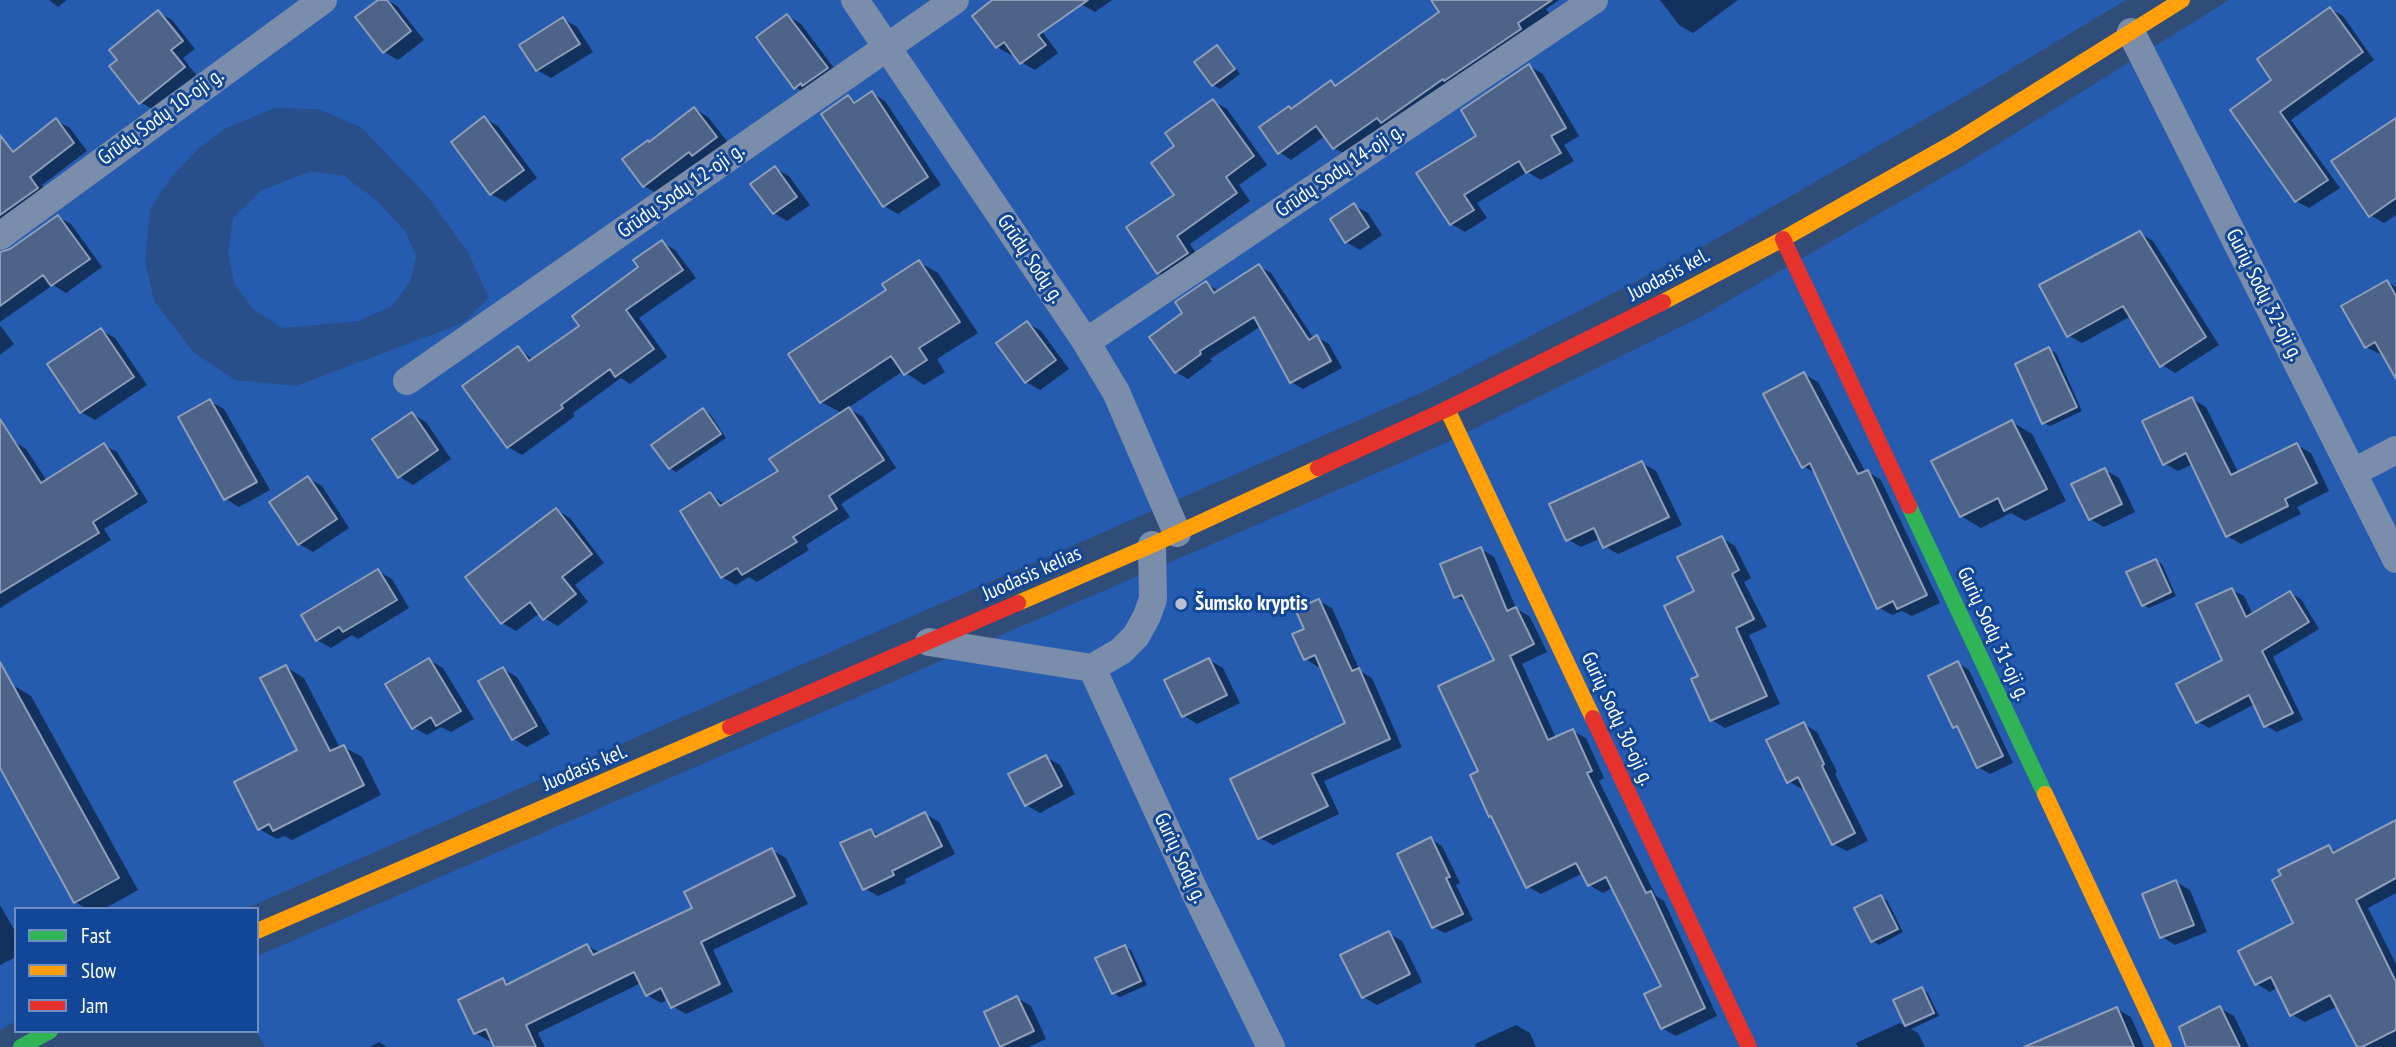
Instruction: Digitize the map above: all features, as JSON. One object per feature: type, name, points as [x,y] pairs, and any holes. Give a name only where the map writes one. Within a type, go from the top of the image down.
[{"type":"main road","name":"Juodasis kel.","points":[[1164,539],[1447,410],[1783,239],[1953,143],[2182,0]]},
{"type":"main road","name":"Gurių Sodų 31-oji g.","points":[[1783,239],[2164,1047]]},
{"type":"main road","name":"Gurių Sodų 30-oji g.","points":[[1447,410],[1749,1047]]},
{"type":"main road","name":"Juodasis kelias","points":[[929,642],[1164,539]]},
{"type":"main road","name":"Juodasis kel.","points":[[259,930],[929,642]]},
{"type":"main road","points":[[21,1047],[46,1033]]},
{"type":"street","name":"Grūdų Sodų 10-oji g.","points":[[0,236],[323,0]]},
{"type":"street","name":"Grūdų Sodų g.","points":[[855,0],[1086,342],[1116,392],[1164,539]]},
{"type":"street","name":"Grūdų Sodų 12-oji g.","points":[[407,381],[955,0]]},
{"type":"street","name":"Grūdų Sodų 14-oji g.","points":[[1086,342],[1594,0]]},
{"type":"street","name":"Gurių Sodų 32-oji g.","points":[[2131,32],[2396,559]]},
{"type":"street","points":[[2354,472],[2396,450]]},
{"type":"street","points":[[929,642],[1093,668],[1121,651],[1136,636],[1153,599],[1164,539]]},
{"type":"street","name":"Gurių Sodų g.","points":[[1093,668],[1194,890],[1271,1047]]},
{"type":"shaded area","points":[[0,0],[2126,0],[1974,91],[1702,247],[1425,391],[250,907],[14,907],[14,1022],[0,1030]]},
{"type":"shaded area","points":[[2229,0],[2396,0],[2396,1047],[265,1047],[257,1033],[259,955],[1437,447],[1702,316],[1974,159]]},
{"type":"shaded area","points":[[275,108],[318,109],[361,127],[428,197],[468,252],[489,298],[463,323],[296,386],[235,380],[193,352],[154,301],[145,261],[150,209],[173,175],[198,149],[226,128]],"holes":[[[312,171],[344,176],[376,200],[405,231],[416,256],[410,282],[392,306],[359,321],[283,328],[254,310],[234,283],[228,253],[233,218],[262,190]]]},
{"type":"building","points":[[378,0],[387,0],[411,31],[383,53],[355,17]]},
{"type":"building","points":[[992,0],[1088,0],[1038,35],[1046,45],[1020,64],[1004,42],[996,48],[972,16]]},
{"type":"building","points":[[1431,0],[1552,0],[1518,23],[1521,29],[1381,123],[1377,118],[1333,149],[1316,126],[1278,154],[1259,127],[1289,106],[1291,109],[1331,80],[1335,86],[1439,12]]},
{"type":"building","points":[[2330,7],[2363,52],[2280,112],[2328,180],[2295,202],[2230,110],[2271,80],[2257,59]]},
{"type":"building","points":[[158,10],[183,41],[171,50],[185,67],[139,104],[109,66],[117,60],[109,50]]},
{"type":"building","points":[[787,14],[828,68],[794,89],[756,37]]},
{"type":"building","points":[[563,17],[580,44],[536,71],[519,45]]},
{"type":"building","points":[[1217,45],[1235,69],[1212,86],[1194,62]]},
{"type":"building","points":[[1529,64],[1566,128],[1551,136],[1561,153],[1526,173],[1519,161],[1464,195],[1474,210],[1450,225],[1416,173],[1476,136],[1461,110]]},
{"type":"building","points":[[872,91],[928,177],[883,207],[821,114],[848,95],[854,103]]},
{"type":"building","points":[[1213,99],[1254,156],[1226,177],[1237,193],[1177,236],[1188,253],[1157,274],[1126,227],[1174,195],[1151,163],[1174,146],[1165,133]]},
{"type":"building","points":[[694,107],[717,137],[692,156],[689,152],[643,187],[622,159]]},
{"type":"building","points":[[484,116],[524,170],[490,195],[451,142]]},
{"type":"building","points":[[56,118],[74,143],[30,177],[38,188],[0,215],[0,135],[13,152]]},
{"type":"building","points":[[2396,118],[2396,198],[2369,217],[2331,161]]},
{"type":"building","points":[[775,166],[797,197],[773,214],[750,184]]},
{"type":"building","points":[[1354,203],[1369,227],[1345,243],[1330,219]]},
{"type":"building","points":[[58,215],[90,259],[51,286],[43,275],[0,306],[0,252],[10,249]]},
{"type":"building","points":[[2140,231],[2206,337],[2160,367],[2123,306],[2067,337],[2039,285]]},
{"type":"building","points":[[662,240],[683,270],[626,310],[654,349],[615,377],[610,369],[561,405],[563,408],[507,448],[462,386],[518,346],[529,361],[579,326],[572,316],[638,267],[633,260]]},
{"type":"building","points":[[919,260],[960,322],[919,348],[927,360],[904,375],[891,356],[820,403],[788,354],[886,290],[882,284]]},
{"type":"building","points":[[1259,264],[1309,340],[1317,335],[1331,361],[1290,383],[1254,317],[1200,351],[1201,354],[1175,373],[1149,337],[1182,313],[1175,302],[1206,281],[1214,293]]},
{"type":"building","points":[[2387,280],[2396,296],[2396,379],[2375,342],[2365,348],[2341,306]]},
{"type":"building","points":[[1027,321],[1056,360],[1025,383],[996,343]]},
{"type":"building","points":[[101,328],[134,377],[80,413],[47,364]]},
{"type":"building","points":[[2049,347],[2077,407],[2042,424],[2015,364]]},
{"type":"building","points":[[1804,372],[1858,474],[1868,470],[1927,595],[1897,609],[1893,601],[1877,609],[1810,463],[1802,468],[1763,394]]},
{"type":"building","points":[[2192,397],[2231,475],[2297,443],[2317,483],[2285,499],[2288,506],[2226,537],[2186,453],[2163,465],[2142,421]]},
{"type":"building","points":[[210,399],[257,482],[224,500],[178,417]]},
{"type":"building","points":[[849,407],[884,460],[829,496],[837,509],[793,537],[797,542],[742,575],[737,568],[721,578],[680,511],[710,492],[720,506],[778,471],[769,459]]},
{"type":"building","points":[[703,408],[721,434],[669,469],[651,445]]},
{"type":"building","points":[[412,412],[438,450],[398,478],[372,439]]},
{"type":"building","points":[[0,419],[41,483],[104,443],[137,494],[93,522],[99,533],[0,593]]},
{"type":"building","points":[[2012,420],[2047,489],[2004,511],[1998,498],[1960,517],[1931,461]]},
{"type":"building","points":[[1642,461],[1669,517],[1603,548],[1594,528],[1566,541],[1549,504]]},
{"type":"building","points":[[2105,468],[2122,504],[2089,520],[2071,484]]},
{"type":"building","points":[[308,476],[337,519],[298,545],[269,502]]},
{"type":"building","points":[[556,508],[592,554],[562,577],[576,594],[543,620],[530,602],[501,624],[465,577]]},
{"type":"building","points":[[1722,536],[1739,570],[1732,574],[1754,619],[1736,628],[1767,696],[1710,721],[1691,679],[1698,676],[1664,606],[1694,591],[1677,557]]},
{"type":"building","points":[[1481,547],[1507,611],[1516,607],[1534,644],[1510,656],[1548,740],[1573,729],[1592,771],[1587,773],[1646,893],[1651,891],[1705,1008],[1661,1029],[1644,994],[1661,986],[1606,877],[1588,886],[1576,863],[1526,888],[1470,775],[1478,771],[1438,686],[1494,660],[1462,595],[1454,598],[1440,564]]},
{"type":"building","points":[[2156,559],[2171,592],[2142,606],[2126,572]]},
{"type":"building","points":[[378,569],[397,600],[343,632],[339,627],[316,641],[301,615]]},
{"type":"building","points":[[2232,588],[2246,617],[2290,591],[2309,622],[2262,651],[2293,713],[2264,727],[2249,695],[2196,723],[2176,684],[2222,660],[2196,604]]},
{"type":"building","points":[[1319,599],[1352,671],[1359,668],[1390,739],[1312,774],[1328,806],[1258,839],[1230,779],[1345,723],[1315,655],[1304,660],[1292,634],[1304,629],[1295,609]]},
{"type":"building","points":[[429,658],[461,711],[436,726],[431,717],[412,729],[385,684]]},
{"type":"building","points":[[1209,658],[1227,695],[1182,717],[1164,680]]},
{"type":"building","points":[[1958,661],[2003,756],[1977,768],[1957,726],[1953,728],[1928,676]]},
{"type":"building","points":[[0,662],[119,878],[74,903],[0,768]]},
{"type":"building","points":[[286,665],[330,751],[344,745],[364,785],[273,831],[269,824],[258,830],[234,782],[297,750],[260,678]]},
{"type":"building","points":[[503,667],[537,726],[512,740],[478,681]]},
{"type":"building","points":[[1804,722],[1855,833],[1832,845],[1798,777],[1787,783],[1766,740]]},
{"type":"building","points":[[1046,755],[1062,786],[1025,806],[1008,774]]},
{"type":"building","points":[[925,812],[942,846],[892,871],[894,875],[863,890],[840,843],[871,829],[875,837]]},
{"type":"building","points":[[2396,820],[2396,878],[2356,900],[2396,982],[2396,1030],[2357,1047],[2330,995],[2290,1016],[2271,977],[2255,985],[2238,951],[2293,923],[2272,880],[2281,875],[2278,870],[2329,845],[2333,853]]},
{"type":"building","points":[[1431,837],[1450,877],[1446,878],[1463,914],[1432,928],[1397,854]]},
{"type":"building","points":[[772,848],[795,896],[701,942],[720,984],[671,1008],[661,988],[646,996],[634,972],[526,1025],[536,1047],[494,1047],[486,1029],[474,1034],[458,1000],[503,978],[506,985],[587,944],[593,955],[692,908],[684,892]]},
{"type":"building","points":[[2176,880],[2194,925],[2160,938],[2142,894]]},
{"type":"building","points":[[1881,895],[1898,929],[1871,942],[1854,908]]},
{"type":"building","points":[[1389,931],[1410,974],[1362,998],[1340,955]]},
{"type":"building","points":[[1125,945],[1141,981],[1112,994],[1095,958]]},
{"type":"building","points":[[1922,987],[1934,1013],[1905,1026],[1893,1000]]},
{"type":"building","points":[[1017,996],[1034,1031],[1000,1047],[984,1012]]},
{"type":"building","points":[[2220,1006],[2240,1047],[2186,1047],[2179,1027]]},
{"type":"building","points":[[2117,1007],[2134,1047],[2024,1047]]},
{"type":"traffic: fast","points":[[1909,506],[2045,794]]},
{"type":"traffic: fast","points":[[21,1047],[46,1033]]},
{"type":"traffic: slow","points":[[1663,302],[1783,239],[1953,143],[2182,0]]},
{"type":"traffic: slow","points":[[1447,409],[1593,718]]},
{"type":"traffic: slow","points":[[1018,603],[1318,468]]},
{"type":"traffic: slow","points":[[259,930],[730,727]]},
{"type":"traffic: slow","points":[[2045,794],[2164,1047]]},
{"type":"traffic: jam","points":[[1783,239],[1909,506]]},
{"type":"traffic: jam","points":[[1318,468],[1447,409],[1663,302]]},
{"type":"traffic: jam","points":[[730,727],[1018,603]]},
{"type":"traffic: jam","points":[[1593,718],[1749,1047]]},
{"type":"place","name":"Šumsko kryptis","points":[[1181,604]]}]
